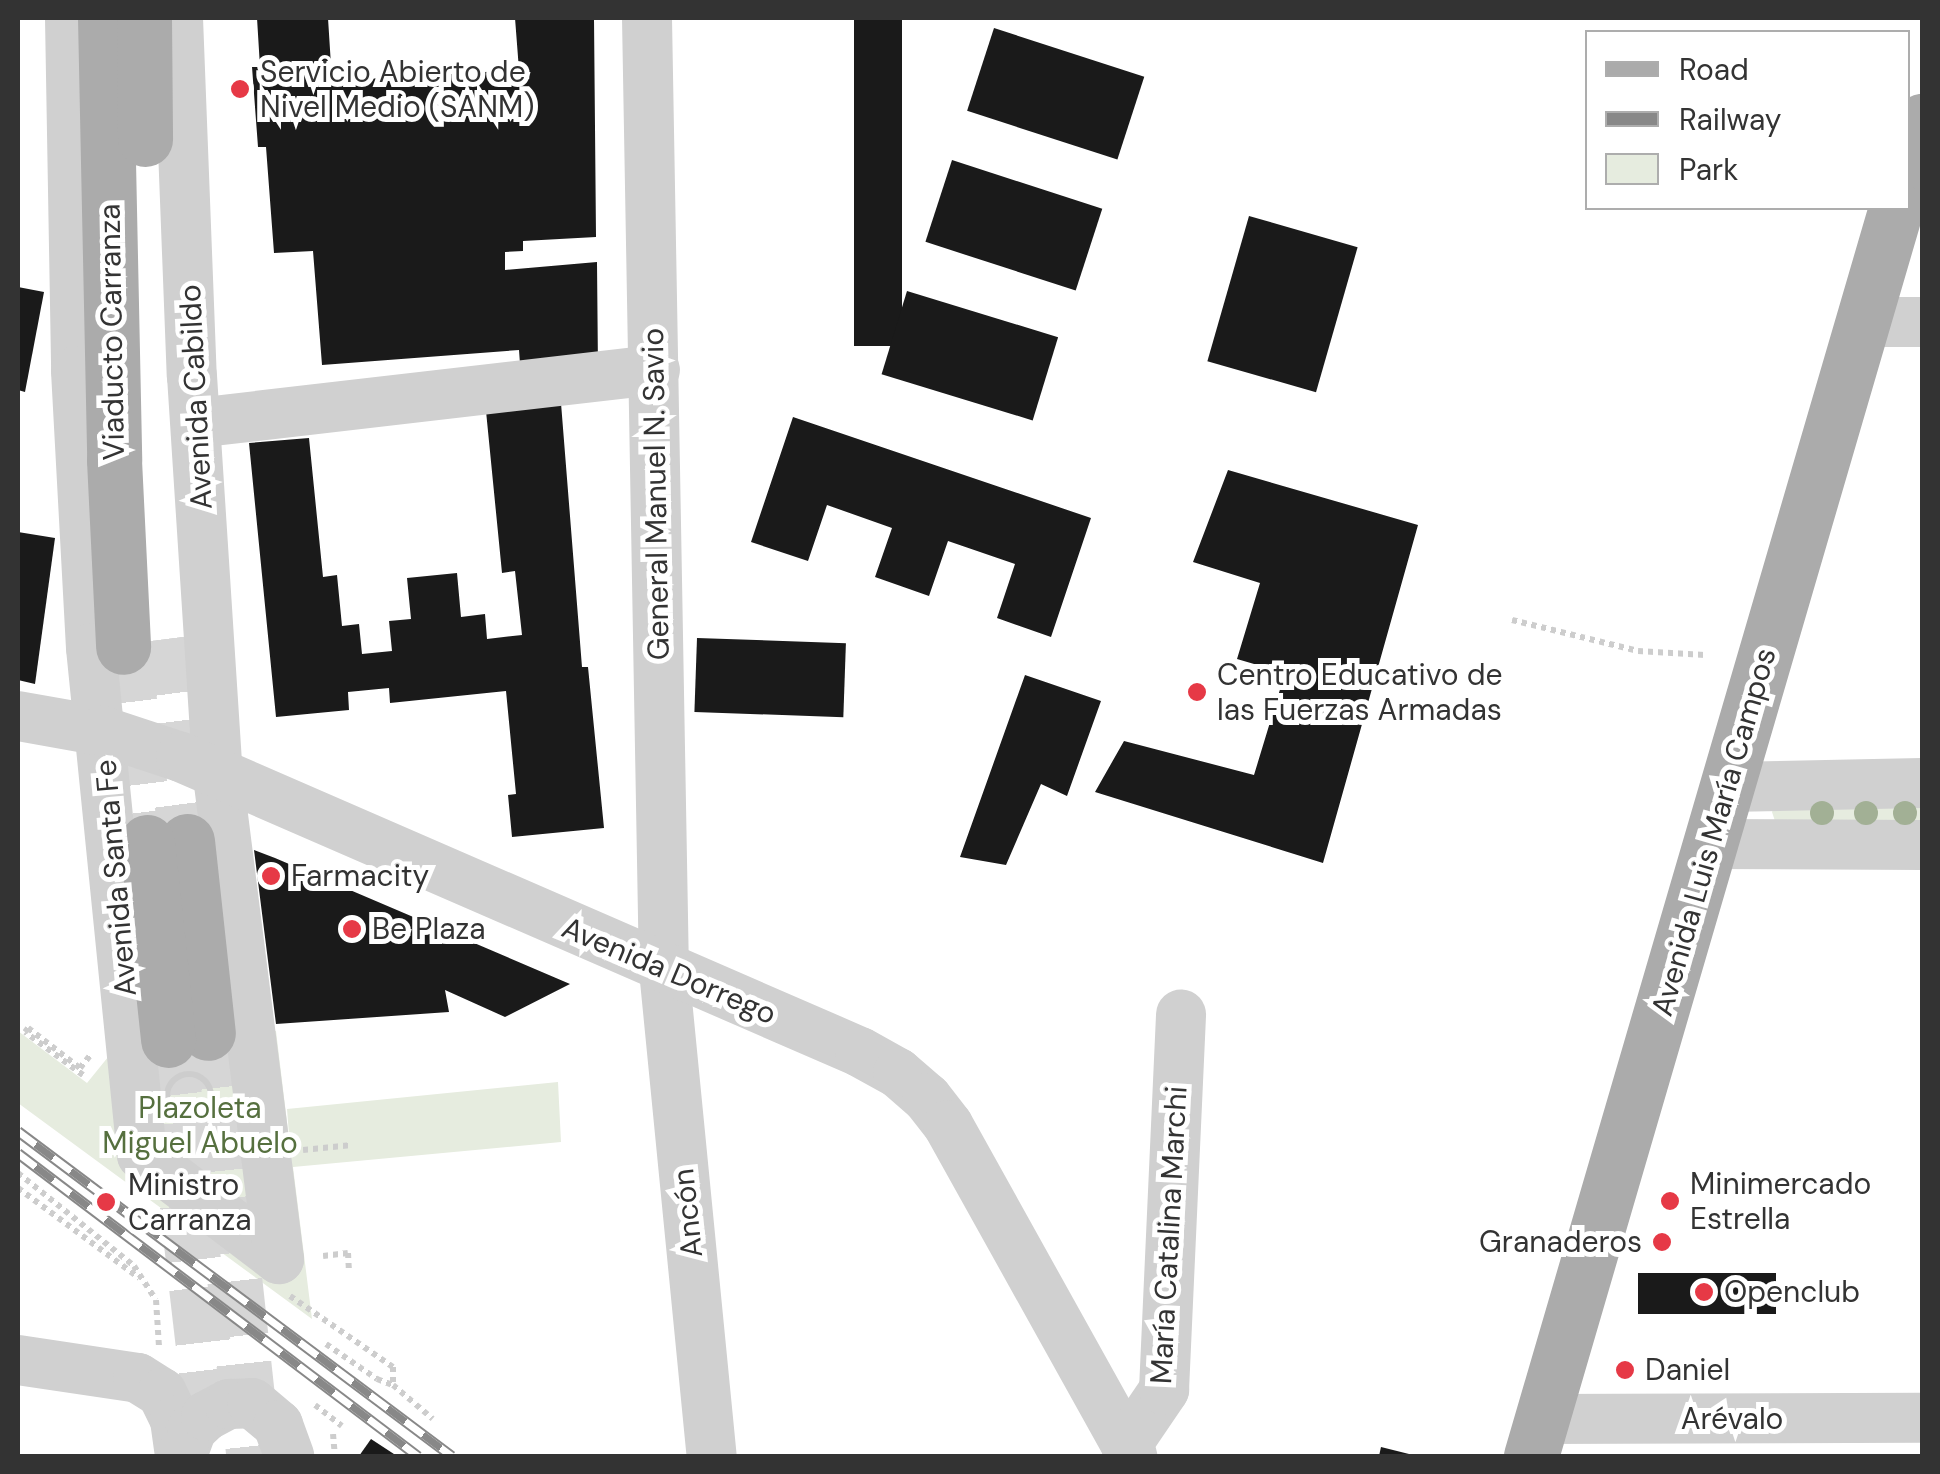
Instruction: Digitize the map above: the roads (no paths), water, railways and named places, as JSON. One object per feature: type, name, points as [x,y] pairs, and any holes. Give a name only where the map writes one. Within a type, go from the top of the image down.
[{"type":"main road","name":"Viaducto Carranza","points":[[104,18],[114,460],[142,643],[152,508],[144,18]]},
{"type":"main road","points":[[1910,166],[1922,121]]},
{"type":"main road","name":"Avenida Luis María Campos","points":[[1536,1438],[1895,210]]},
{"type":"main road","points":[[167,841],[190,1037]]},
{"type":"street","points":[[70,18],[76,371],[91,648],[102,731]]},
{"type":"street","name":"Avenida Cabildo","points":[[178,18],[196,423],[218,776]]},
{"type":"street","name":"General Manuel N. Savio","points":[[647,18],[664,970]]},
{"type":"street","points":[[1863,322],[1922,322]]},
{"type":"street","points":[[196,423],[654,370]]},
{"type":"street","name":"Avenida Dorrego","points":[[18,716],[102,731],[181,758],[860,1052],[898,1073],[927,1098],[948,1125],[1128,1451]]},
{"type":"street","name":"Avenida Santa Fe","points":[[102,731],[190,1037]]},
{"type":"street","points":[[190,1037],[301,1258],[142,1155],[190,1037],[218,776]]},
{"type":"street","points":[[1728,787],[1922,783]]},
{"type":"street","points":[[1710,844],[1922,844]]},
{"type":"street","name":"Ancón","points":[[664,970],[712,1456]]},
{"type":"street","name":"María Catalina Marchi","points":[[1128,1451],[1164,1390],[1181,1014]]},
{"type":"street","points":[[18,1360],[138,1378],[162,1393],[175,1420],[181,1456]]},
{"type":"street","points":[[181,1456],[192,1429],[206,1416],[230,1404],[252,1403],[278,1425],[290,1456]]},
{"type":"street","name":"Arévalo","points":[[1536,1438],[1922,1418]]},
{"type":"tunnel","points":[[161,639],[187,841]]},
{"type":"tunnel","points":[[123,647],[147,842]]},
{"type":"tunnel","points":[[208,1033],[254,1456]]},
{"type":"tunnel","points":[[168,1040],[209,1395]]},
{"type":"railway","points":[[18,1131],[452,1456]]},
{"type":"railway","points":[[18,1153],[418,1456]]},
{"type":"place","name":"Servicio Abierto de Nivel Medio (SANM)","points":[[240,89]]},
{"type":"place","name":"Centro Educativo de las Fuerzas Armadas","points":[[1197,692]]},
{"type":"place","name":"Farmacity","points":[[271,876]]},
{"type":"place","name":"Be Plaza","points":[[352,929]]},
{"type":"place","name":"Minimercado Estrella","points":[[1670,1201]]},
{"type":"place","name":"Ministro Carranza","points":[[106,1202]]},
{"type":"place","name":"Granaderos","points":[[1662,1242]]},
{"type":"place","name":"Openclub","points":[[1704,1292]]},
{"type":"place","name":"Daniel","points":[[1625,1370]]},
{"type":"park label","name":"Plazoleta Miguel Abuelo","points":[[200,1125]]}]
